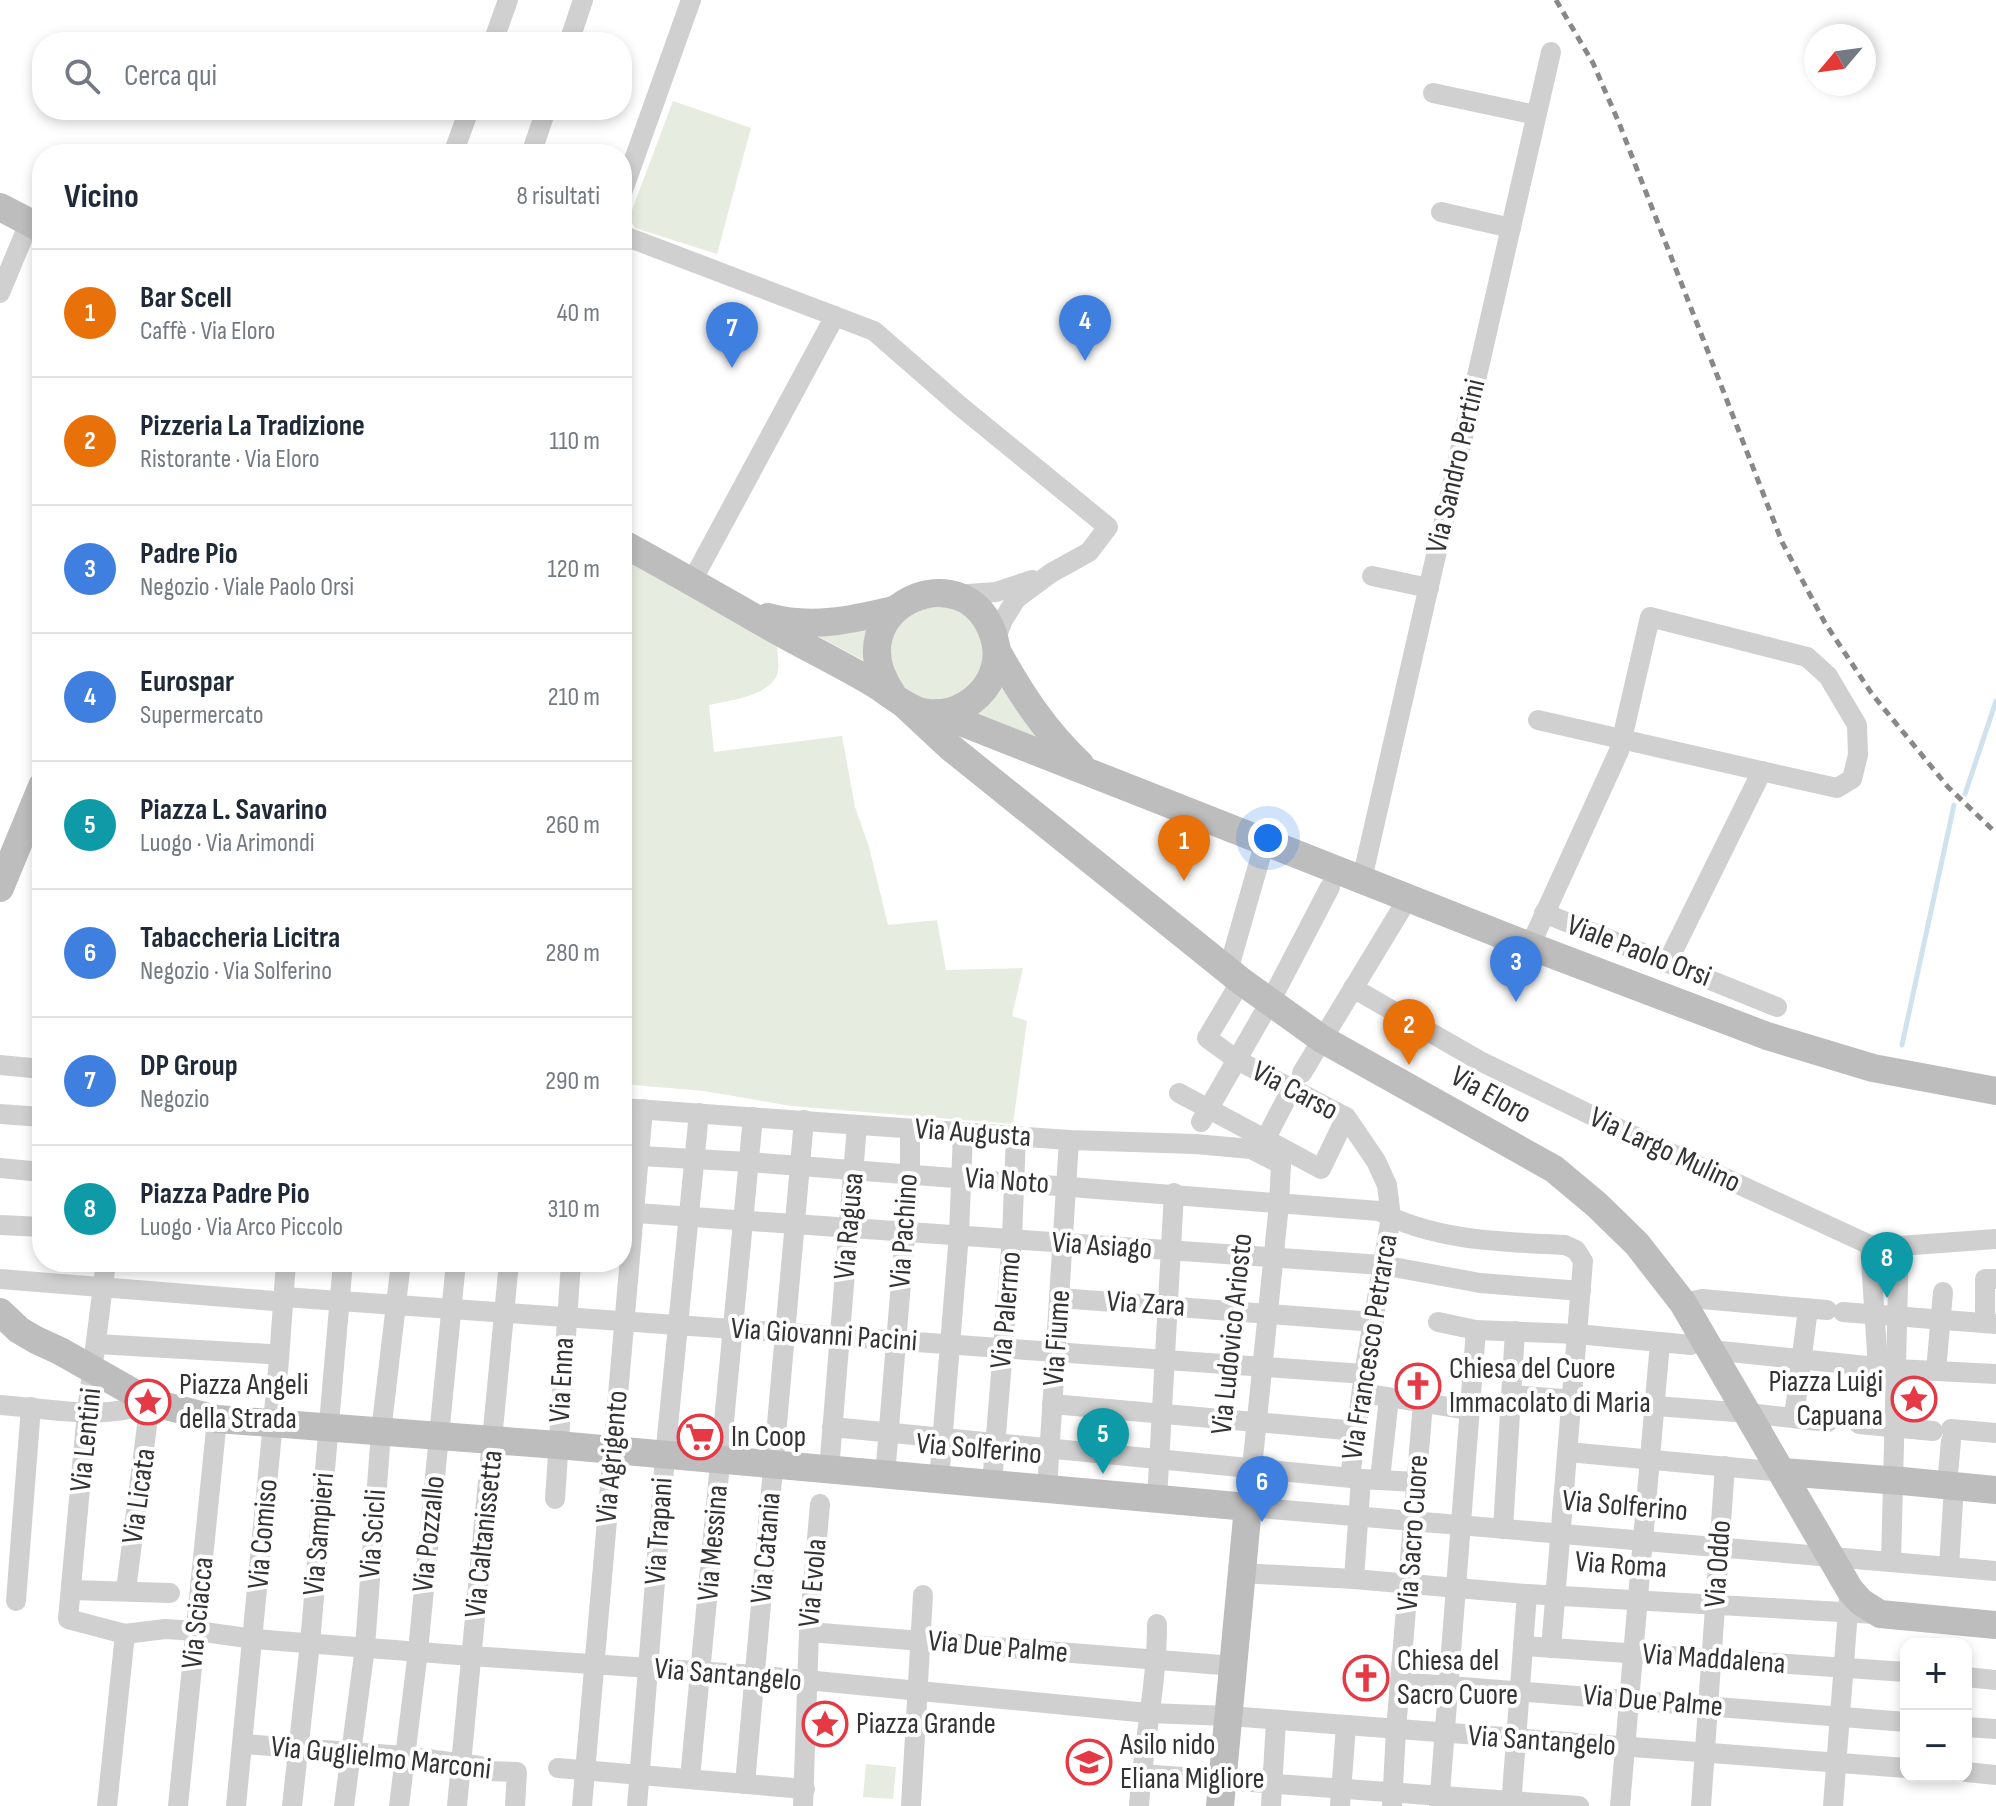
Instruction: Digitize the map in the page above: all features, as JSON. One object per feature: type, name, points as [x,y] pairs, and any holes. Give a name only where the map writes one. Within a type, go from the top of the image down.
[{"type":"street","points":[[497,32],[508,0]]},
{"type":"street","points":[[572,32],[583,0]]},
{"type":"street","points":[[632,165],[691,0]]},
{"type":"street","name":"Via Sandro Pertini","points":[[1205,1116],[1270,1002],[1345,883],[1429,588],[1551,52]]},
{"type":"street","points":[[1433,93],[1536,115]]},
{"type":"street","points":[[457,144],[465,120]]},
{"type":"street","points":[[534,144],[543,120]]},
{"type":"street","points":[[0,207],[32,224]]},
{"type":"street","points":[[1441,212],[1511,228]]},
{"type":"street","points":[[0,293],[32,233]]},
{"type":"street","points":[[632,239],[874,331],[1108,527],[1089,552],[1051,573],[1016,599],[1003,620],[996,645],[995,669],[987,685],[951,722],[899,700],[632,548]]},
{"type":"street","points":[[692,581],[835,316]]},
{"type":"street","points":[[899,700],[882,680],[877,662],[876,643],[882,625],[893,610],[906,600],[922,594],[996,592],[1051,573]]},
{"type":"street","points":[[1372,576],[1429,588]]},
{"type":"street","points":[[954,595],[981,612],[990,625],[996,645],[1019,692],[1054,739],[1090,773]]},
{"type":"street","points":[[746,611],[802,623],[837,623],[893,610]]},
{"type":"street","points":[[1530,946],[1619,751],[1622,739],[1650,617],[1807,657],[1828,676],[1857,725],[1858,755],[1852,779],[1837,788],[1622,739],[1538,720]]},
{"type":"street","name":"Viale Paolo Orsi","points":[[951,722],[1265,841],[1345,883],[1408,898],[1767,1036],[1873,1068],[1996,1091]]},
{"type":"street","name":"Via Eloro","points":[[951,722],[1235,976],[1322,1039],[1554,1169],[1637,1244],[1683,1303],[1701,1348],[1748,1413],[1832,1557],[1849,1601],[1861,1602],[1880,1614],[1996,1625]]},
{"type":"street","points":[[1667,963],[1762,771]]},
{"type":"street","points":[[0,888],[32,810]]},
{"type":"street","points":[[1235,976],[1265,841]]},
{"type":"street","points":[[1265,1140],[1297,1080],[1408,898]]},
{"type":"street","points":[[1544,913],[1777,1007]]},
{"type":"street","name":"Via Carso","points":[[1235,976],[1207,1038],[1237,1060],[1297,1080],[1346,1117],[1376,1161],[1387,1185],[1391,1217]]},
{"type":"street","name":"Via Largo Mulino","points":[[1353,988],[1491,1067],[1870,1245],[1996,1239]]},
{"type":"street","points":[[0,1065],[32,1068]]},
{"type":"street","points":[[1179,1093],[1205,1116],[1265,1140],[1321,1169],[1346,1117]]},
{"type":"street","name":"Via Augusta","points":[[632,1108],[963,1133],[1069,1140],[1159,1141],[1251,1149],[1281,1164],[1279,1204]]},
{"type":"street","name":"Via Trapani","points":[[637,1806],[665,1457],[699,1113]]},
{"type":"street","points":[[0,1114],[32,1116]]},
{"type":"street","name":"Via Messina","points":[[690,1778],[753,1117]]},
{"type":"street","name":"Via Catania","points":[[745,1784],[804,1120]]},
{"type":"street","name":"Via Ragusa","points":[[829,1470],[857,1125]]},
{"type":"street","name":"Via Pachino","points":[[885,1476],[910,1174],[910,1129]]},
{"type":"street","points":[[939,1480],[959,1234],[963,1133]]},
{"type":"street","name":"Via Palermo","points":[[992,1484],[1012,1238],[1016,1135]]},
{"type":"street","name":"Via Fiume","points":[[1047,1489],[1069,1140]]},
{"type":"street","name":"Via Noto","points":[[632,1155],[854,1169],[1379,1211],[1424,1229],[1484,1240],[1565,1245],[1576,1250],[1583,1261],[1581,1291]]},
{"type":"street","points":[[0,1168],[32,1171]]},
{"type":"street","points":[[1157,1500],[1174,1193]]},
{"type":"street","name":"Via Ludovico Ariosto","points":[[1221,1793],[1279,1204]]},
{"type":"street","name":"Via Asiago","points":[[632,1213],[795,1222],[1382,1265],[1480,1283],[1581,1291]]},
{"type":"street","name":"Via Francesco Petrarca","points":[[1364,1478],[1357,1431],[1391,1217]]},
{"type":"street","points":[[0,1225],[32,1227]]},
{"type":"street","points":[[1870,1245],[1875,1313],[1895,1427],[1891,1562]]},
{"type":"street","points":[[1887,1368],[1900,1317],[1899,1246]]},
{"type":"street","name":"Via Lentini","points":[[105,1272],[87,1412],[68,1619],[125,1634]]},
{"type":"street","name":"Via Comiso","points":[[236,1806],[254,1639],[273,1424],[279,1299],[284,1272]]},
{"type":"street","name":"Via Sampieri","points":[[292,1806],[310,1643],[342,1272]]},
{"type":"street","name":"Via Scicli","points":[[344,1806],[365,1647],[381,1432],[400,1272]]},
{"type":"street","name":"Via Pozzallo","points":[[399,1806],[418,1651],[455,1272]]},
{"type":"street","name":"Via Caltanissetta","points":[[457,1806],[508,1272]]},
{"type":"street","name":"Via Enna","points":[[555,1499],[570,1272]]},
{"type":"street","name":"Via Agrigento","points":[[582,1806],[626,1323],[627,1272]]},
{"type":"street","name":"Via Giovanni Pacini","points":[[0,1279],[785,1334],[896,1339],[1262,1367],[1363,1384],[1389,1398],[1468,1410]]},
{"type":"street","points":[[1683,1303],[1702,1299],[1991,1324],[1990,1279]]},
{"type":"street","points":[[1551,1648],[1581,1291]]},
{"type":"street","points":[[1936,1371],[1943,1292]]},
{"type":"street","name":"Via Zara","points":[[1060,1298],[1374,1322]]},
{"type":"street","points":[[1794,1417],[1802,1360],[1826,1310]]},
{"type":"street","points":[[1438,1322],[1476,1330],[1577,1334],[1802,1360],[1996,1374]]},
{"type":"street","name":"Via Solferino","points":[[6,1323],[96,1357],[150,1402],[217,1419],[558,1445],[1413,1523],[1996,1571]]},
{"type":"street","points":[[1440,1801],[1476,1330]]},
{"type":"street","points":[[1503,1529],[1515,1331]]},
{"type":"street","points":[[1620,1806],[1660,1342]]},
{"type":"street","points":[[96,1357],[269,1354]]},
{"type":"street","points":[[1511,1395],[1828,1422]]},
{"type":"street","points":[[1354,1579],[1364,1478],[1389,1398]]},
{"type":"street","name":"Via Solferino","points":[[0,1405],[87,1412],[135,1409],[150,1402]]},
{"type":"street","name":"Via Licata","points":[[126,1590],[150,1402]]},
{"type":"street","name":"Via Sacro Cuore","points":[[1392,1799],[1423,1403]]},
{"type":"street","points":[[1052,1404],[1357,1431]]},
{"type":"street","points":[[16,1601],[31,1407]]},
{"type":"street","name":"Via Sciacca","points":[[178,1806],[217,1419]]},
{"type":"street","points":[[1859,1424],[1945,1434],[1996,1433]]},
{"type":"street","points":[[832,1427],[1416,1482]]},
{"type":"street","points":[[1945,1434],[1950,1485],[1949,1567]]},
{"type":"street","points":[[1568,1452],[1950,1485],[1994,1496]]},
{"type":"street","name":"Via Oddo","points":[[1701,1806],[1725,1466]]},
{"type":"street","name":"Via Evola","points":[[804,1798],[809,1632],[820,1504]]},
{"type":"street","name":"Via Roma","points":[[1241,1573],[1716,1605],[1849,1601]]},
{"type":"street","points":[[71,1590],[170,1593]]},
{"type":"street","points":[[1511,1804],[1527,1594]]},
{"type":"street","points":[[911,1806],[923,1595]]},
{"type":"street","points":[[1833,1806],[1849,1601]]},
{"type":"street","points":[[1139,1806],[1148,1713],[1157,1660],[1157,1624]]},
{"type":"street","name":"Via Santangelo","points":[[125,1634],[165,1629],[197,1631],[254,1639],[755,1675],[1148,1713],[1229,1716],[1900,1768]]},
{"type":"street","name":"Via Due Palme","points":[[809,1632],[1234,1666]]},
{"type":"street","points":[[107,1806],[125,1634]]},
{"type":"street","name":"Via Maddalena","points":[[1523,1646],[1900,1672]]},
{"type":"street","points":[[1972,1678],[1996,1680]]},
{"type":"street","name":"Via Due Palme","points":[[1400,1682],[1900,1721]]},
{"type":"street","points":[[1271,1806],[1276,1721]]},
{"type":"street","points":[[1341,1798],[1346,1726]]},
{"type":"street","points":[[1972,1727],[1996,1729]]},
{"type":"street","name":"Via Guglielmo Marconi","points":[[244,1744],[404,1756],[480,1766],[487,1771],[517,1772],[515,1806]]},
{"type":"street","points":[[558,1768],[745,1784],[804,1798]]},
{"type":"street","points":[[1972,1773],[1996,1775]]},
{"type":"street","points":[[1141,1774],[1221,1793],[1271,1783],[1341,1798],[1579,1806]]},
{"type":"shaded area","points":[[673,101],[751,128],[717,254],[635,228],[632,210]]},
{"type":"shaded area","points":[[632,564],[777,643],[778,672],[773,682],[757,693],[709,705],[714,752],[842,736],[855,807],[869,847],[888,925],[937,920],[946,970],[1023,968],[1012,1016],[1027,1021],[1013,1124],[791,1106],[704,1091],[632,1085]]},
{"type":"shaded area","points":[[937,606],[955,609],[970,620],[981,635],[984,653],[981,671],[970,686],[955,697],[937,700],[919,697],[904,686],[893,671],[890,653],[893,635],[904,620],[919,609]]},
{"type":"shaded area","points":[[868,626],[870,664],[810,632]]},
{"type":"shaded area","points":[[999,678],[1040,739],[979,715],[977,712]]},
{"type":"shaded area","points":[[866,1764],[896,1767],[893,1799],[863,1797]]},
{"type":"waterway","points":[[1965,794],[1996,701]]},
{"type":"waterway","points":[[1902,1045],[1954,805]]},
{"type":"railway","points":[[1556,0],[1593,63],[1619,123],[1782,542],[1825,623],[1872,694],[1948,787],[1996,833]]},
{"type":"place","name":"Eurospar","points":[[1085,361]]},
{"type":"place","name":"DP Group","points":[[732,368]]},
{"type":"place","name":"Bar Scell","points":[[1184,881]]},
{"type":"place","name":"Padre Pio","points":[[1516,1002]]},
{"type":"place","name":"Pizzeria La Tradizione","points":[[1409,1065]]},
{"type":"place","name":"Piazza Padre Pio","points":[[1887,1298]]},
{"type":"place","name":"Chiesa del Cuore Immacolato di Maria","points":[[1418,1386]]},
{"type":"place","name":"Piazza Luigi Capuana","points":[[1914,1399]]},
{"type":"place","name":"Piazza Angeli della Strada","points":[[148,1402]]},
{"type":"place","name":"In Coop","points":[[700,1437]]},
{"type":"place","name":"Piazza L. Savarino","points":[[1103,1474]]},
{"type":"place","name":"Tabaccheria Licitra","points":[[1262,1522]]},
{"type":"place","name":"Chiesa del Sacro Cuore","points":[[1366,1678]]},
{"type":"place","name":"Piazza Grande","points":[[825,1724]]},
{"type":"place","name":"Asilo nido Eliana Migliore","points":[[1089,1762]]}]
